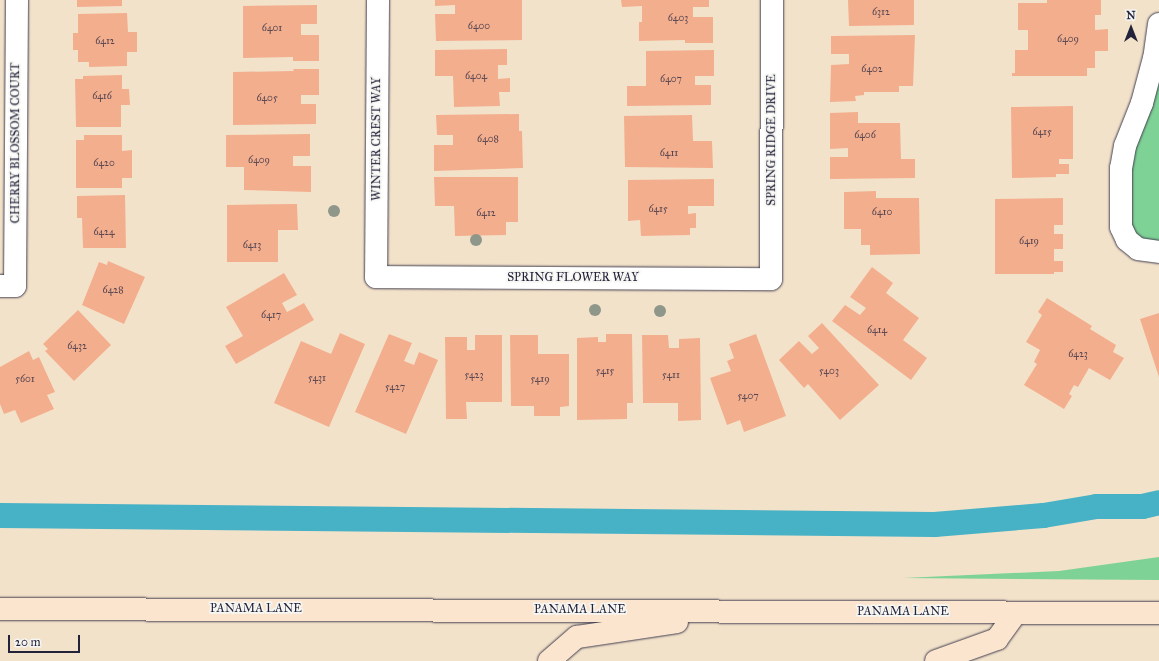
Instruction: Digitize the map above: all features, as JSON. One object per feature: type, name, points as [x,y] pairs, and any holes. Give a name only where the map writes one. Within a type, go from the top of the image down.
[{"type":"main road","name":"PANAMA LANE","points":[[0,609],[1159,613]]},
{"type":"main road","points":[[549,661],[577,637],[743,612]]},
{"type":"main road","points":[[936,661],[997,639],[1016,613]]},
{"type":"street","name":"CHERRY BLOSSOM COURT","points":[[8,286],[17,0]]},
{"type":"street","name":"WINTER CREST WAY","points":[[376,277],[378,0]]},
{"type":"street","name":"SPRING RIDGE DRIVE","points":[[771,280],[772,0]]},
{"type":"street","points":[[1159,24],[1154,58],[1142,103],[1124,146],[1121,168],[1121,227],[1128,240],[1138,249],[1159,252]]},
{"type":"street","name":"SPRING FLOWER WAY","points":[[376,277],[771,280]]},
{"type":"green space","points":[[1159,24],[1159,252],[1127,240],[1121,168]]},
{"type":"green space","points":[[1159,557],[1159,580],[903,578],[1059,571]]},
{"type":"building","points":[[77,0],[122,0],[122,6],[77,7]]},
{"type":"building","points":[[435,0],[522,0],[522,40],[436,41],[435,14],[455,14],[455,5],[435,6]]},
{"type":"building","points":[[621,0],[709,0],[709,7],[693,7],[693,17],[713,17],[713,43],[685,43],[685,40],[639,41],[639,22],[642,22],[642,6],[622,7]]},
{"type":"building","points":[[848,0],[914,0],[914,25],[849,26]]},
{"type":"building","points":[[1047,0],[1101,0],[1101,15],[1095,15],[1095,30],[1108,29],[1108,51],[1095,51],[1095,68],[1087,68],[1087,76],[1012,76],[1012,73],[1015,73],[1015,50],[1028,50],[1028,30],[1018,30],[1018,3],[1047,3]]},
{"type":"building","points":[[317,5],[317,24],[301,24],[301,35],[319,35],[319,61],[293,61],[293,57],[243,58],[243,6]]},
{"type":"building","points":[[127,13],[128,32],[137,32],[137,52],[127,52],[127,66],[89,67],[89,62],[78,62],[78,50],[73,50],[73,33],[78,33],[78,14]]},
{"type":"building","points":[[915,35],[913,86],[899,86],[899,92],[864,92],[864,95],[855,96],[856,101],[830,102],[831,65],[849,64],[849,54],[831,54],[831,36]]},
{"type":"building","points":[[507,49],[507,65],[498,65],[498,79],[510,78],[510,92],[499,92],[500,106],[454,107],[453,76],[435,76],[435,50]]},
{"type":"building","points":[[714,50],[714,76],[695,76],[695,85],[711,85],[711,105],[627,106],[627,86],[646,86],[646,51]]},
{"type":"building","points":[[293,69],[319,69],[319,95],[301,95],[301,104],[316,104],[316,124],[233,125],[233,72],[294,71]]},
{"type":"building","points":[[122,75],[122,89],[129,89],[130,105],[121,105],[121,127],[76,127],[75,79],[83,79],[83,76]]},
{"type":"building","points":[[1073,106],[1073,159],[1059,159],[1059,164],[1069,164],[1069,174],[1056,174],[1056,177],[1012,178],[1011,107]]},
{"type":"building","points":[[858,112],[858,123],[900,123],[901,159],[915,159],[915,178],[830,179],[830,157],[848,157],[848,148],[830,149],[830,113]]},
{"type":"building","points":[[519,114],[519,131],[522,131],[523,168],[434,171],[434,145],[453,145],[453,135],[437,135],[436,115]]},
{"type":"building","points":[[692,115],[693,141],[712,141],[713,168],[625,167],[624,116]]},
{"type":"building","points":[[310,134],[310,156],[293,156],[293,166],[311,166],[311,192],[244,190],[244,167],[226,167],[226,135]]},
{"type":"building","points":[[84,135],[122,135],[122,151],[132,150],[132,178],[122,178],[122,188],[76,188],[76,140],[84,140]]},
{"type":"building","points":[[434,177],[518,177],[518,222],[506,222],[506,235],[455,236],[454,206],[435,206]]},
{"type":"building","points":[[714,179],[714,206],[688,206],[688,214],[696,213],[696,228],[690,228],[690,235],[641,236],[640,220],[628,221],[628,180]]},
{"type":"building","points":[[876,191],[876,198],[919,198],[920,254],[870,255],[870,245],[861,245],[861,229],[844,229],[844,192]]},
{"type":"building","points":[[125,195],[126,248],[83,248],[82,218],[77,218],[77,196]]},
{"type":"building","points":[[1063,198],[1063,225],[1054,225],[1054,234],[1063,234],[1063,249],[1054,249],[1054,261],[1063,261],[1063,272],[1054,272],[1054,274],[995,274],[995,199]]},
{"type":"building","points":[[297,204],[298,230],[278,230],[278,262],[227,262],[227,205]]},
{"type":"building","points":[[108,261],[145,277],[124,324],[82,305],[99,262],[107,265]]},
{"type":"building","points":[[872,267],[893,283],[886,293],[919,318],[903,340],[927,358],[911,380],[832,321],[845,305],[860,315],[866,308],[850,297]]},
{"type":"building","points":[[284,273],[297,295],[282,303],[287,312],[304,303],[314,320],[236,364],[225,346],[243,336],[226,307]]},
{"type":"building","points":[[1047,298],[1092,326],[1090,329],[1116,345],[1113,352],[1124,358],[1110,380],[1089,368],[1078,387],[1074,385],[1069,394],[1072,396],[1064,409],[1024,385],[1037,364],[1034,362],[1040,350],[1026,342],[1042,315],[1038,312]]},
{"type":"building","points":[[78,310],[111,345],[74,381],[45,351],[48,349],[43,344]]},
{"type":"building","points":[[1159,313],[1159,377],[1140,319]]},
{"type":"building","points":[[822,323],[879,385],[840,420],[808,384],[804,388],[779,360],[799,341],[812,354],[819,348],[808,336]]},
{"type":"building","points":[[340,333],[365,344],[329,427],[274,403],[301,341],[331,354]]},
{"type":"building","points":[[389,334],[412,343],[404,361],[414,365],[419,352],[438,360],[406,434],[355,412]]},
{"type":"building","points":[[606,334],[632,334],[633,403],[627,403],[627,419],[577,420],[577,338],[598,337],[598,342],[606,342]]},
{"type":"building","points":[[756,334],[786,416],[744,432],[740,420],[727,425],[710,378],[731,371],[727,361],[734,358],[729,344]]},
{"type":"building","points":[[475,335],[502,335],[502,402],[466,402],[467,419],[446,419],[445,337],[467,337],[467,350],[475,350]]},
{"type":"building","points":[[510,335],[538,335],[538,354],[569,354],[569,406],[560,407],[560,416],[534,416],[534,406],[511,406]]},
{"type":"building","points":[[642,335],[668,335],[669,348],[679,348],[679,339],[700,338],[701,420],[678,421],[678,403],[643,403]]},
{"type":"building","points":[[29,351],[33,360],[39,357],[55,392],[47,395],[54,409],[21,423],[15,410],[4,414],[0,404],[0,367]]},
{"type":"waterway","points":[[0,515],[934,524],[1043,515],[1096,506],[1142,506],[1159,502]]}]
